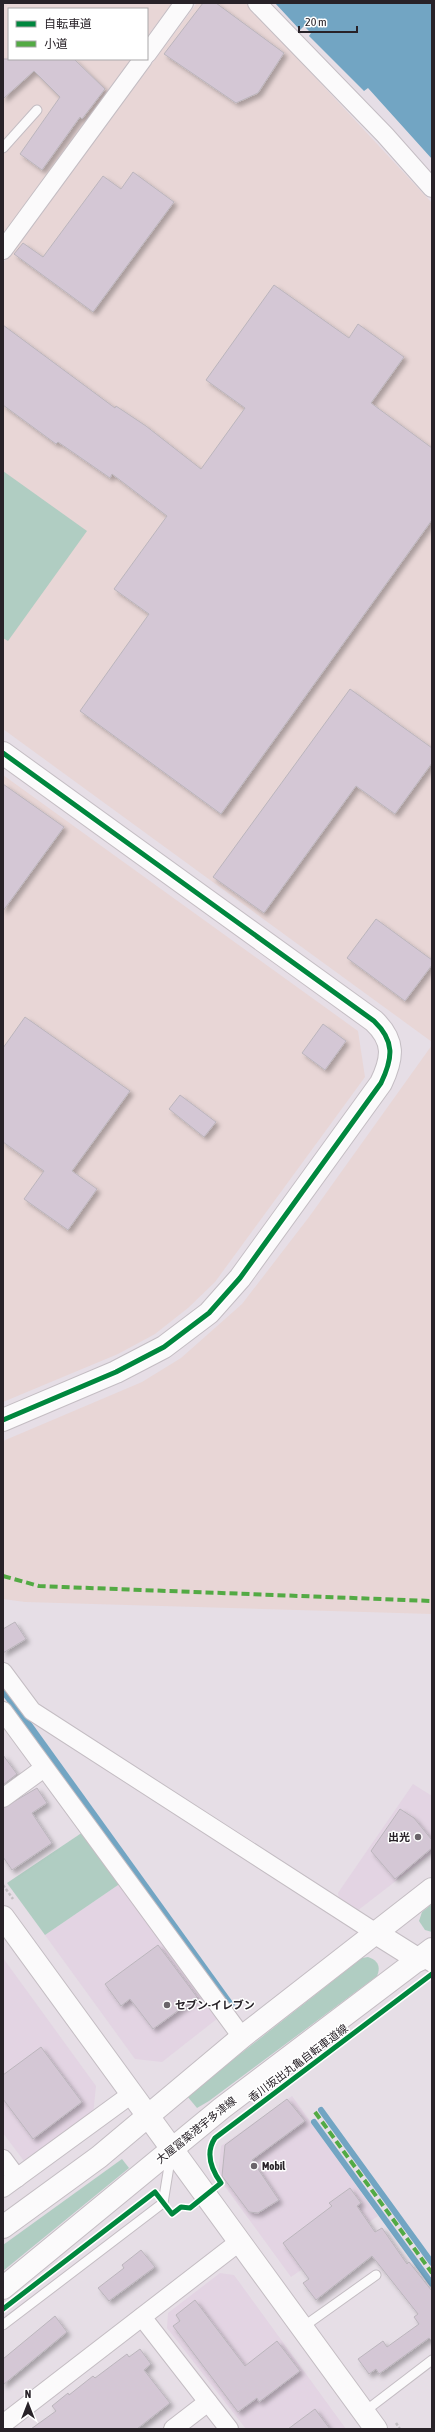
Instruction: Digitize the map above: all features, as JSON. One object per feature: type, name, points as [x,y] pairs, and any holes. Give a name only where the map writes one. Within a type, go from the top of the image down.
[{"type":"street","points":[[148,53],[184,3]]},
{"type":"street","points":[[257,3],[385,135],[432,188]]},
{"type":"street","points":[[3,250],[142,60]]},
{"type":"street","points":[[3,753],[374,1021],[384,1031],[390,1042],[387,1071],[381,1083],[240,1278],[209,1313],[164,1347],[116,1372],[3,1420]]},
{"type":"street","points":[[3,1672],[32,1711],[376,1933],[428,1959]]},
{"type":"street","points":[[3,1711],[242,2037]]},
{"type":"street","points":[[3,1798],[44,1768]]},
{"type":"street","points":[[3,2227],[99,2157],[148,2114],[242,2037],[432,1889]]},
{"type":"street","points":[[3,1917],[133,2093],[376,2429]]},
{"type":"street","name":"大屋冨築港宇多津線","points":[[3,2288],[222,2108],[428,1959]]},
{"type":"street","points":[[3,2159],[10,2183],[133,2093]]},
{"type":"street","points":[[3,2424],[240,2242]]},
{"type":"street","points":[[142,2317],[229,2429]]},
{"type":"street","points":[[173,2429],[208,2402]]},
{"type":"lane","points":[[3,148],[37,110]]},
{"type":"lane","points":[[3,2325],[163,2202],[172,2148]]},
{"type":"lane","points":[[303,2327],[376,2275]]},
{"type":"lane","points":[[364,2412],[432,2360]]},
{"type":"shaded area","points":[[3,3],[172,3],[148,36],[148,8],[8,8],[8,60],[130,60],[3,235]]},
{"type":"shaded area","points":[[197,3],[246,3],[432,203],[432,1042],[3,729],[3,263]]},
{"type":"shaded area","points":[[3,775],[358,1031],[365,1077],[215,1282],[188,1308],[155,1334],[118,1354],[3,1402]]},
{"type":"shaded area","points":[[432,1045],[432,1614],[25,1602],[3,1599],[3,1441],[142,1382],[181,1358],[242,1304],[309,1217]]},
{"type":"shaded area","points":[[413,1784],[432,1796],[432,1853],[357,1911],[339,1900],[338,1893]]},
{"type":"shaded area","points":[[121,1883],[218,2018],[162,2062],[135,2059],[45,1935]]},
{"type":"shaded area","points":[[3,1958],[96,2086],[93,2115],[27,2165],[3,2133]]},
{"type":"shaded area","points":[[292,2096],[378,2216],[291,2277],[218,2177],[221,2146]]},
{"type":"shaded area","points":[[220,2273],[234,2275],[346,2429],[297,2429],[293,2424],[287,2429],[246,2429],[167,2328],[168,2313]]},
{"type":"green space","points":[[3,471],[87,531],[8,641],[3,638]]},
{"type":"green space","points":[[83,1832],[121,1883],[45,1935],[7,1883]]},
{"type":"green space","points":[[432,1904],[432,1932],[425,1930],[419,1921],[422,1912]]},
{"type":"green space","points":[[368,1957],[378,1964],[379,1970],[377,1976],[209,2101],[197,2108],[187,2096],[362,1958]]},
{"type":"green space","points":[[122,2159],[129,2168],[3,2271],[3,2245]]},
{"type":"water","points":[[275,3],[432,3],[432,159],[368,88],[364,91],[309,36],[311,33],[304,26],[300,30]]},
{"type":"water","points":[[3,1683],[235,2005],[230,2009],[3,1696]]},
{"type":"building","points":[[203,3],[216,3],[284,53],[258,93],[236,103],[164,54]]},
{"type":"building","points":[[3,59],[75,60],[105,89],[82,119],[80,117],[42,170],[20,154],[60,97],[34,71],[3,99]]},
{"type":"building","points":[[133,172],[174,202],[93,312],[14,254],[23,243],[43,257],[103,176],[121,189]]},
{"type":"building","points":[[274,285],[349,338],[358,324],[404,357],[371,403],[432,448],[432,520],[221,814],[80,711],[149,614],[114,589],[167,516],[112,474],[110,478],[58,442],[56,444],[3,405],[3,325],[115,408],[116,406],[146,426],[201,469],[245,408],[206,380]]},
{"type":"building","points":[[350,689],[432,748],[432,763],[395,814],[356,786],[264,913],[213,877]]},
{"type":"building","points":[[3,784],[64,827],[3,911]]},
{"type":"building","points":[[376,919],[432,960],[432,965],[405,1001],[347,958]]},
{"type":"building","points":[[25,1017],[130,1091],[72,1171],[97,1189],[68,1230],[24,1199],[44,1171],[3,1142],[3,1048]]},
{"type":"building","points":[[323,1024],[346,1041],[325,1070],[302,1053]]},
{"type":"building","points":[[180,1095],[216,1122],[204,1137],[169,1109]]},
{"type":"building","points":[[15,1622],[26,1639],[3,1653],[3,1629]]},
{"type":"building","points":[[3,1755],[17,1774],[3,1785]]},
{"type":"building","points":[[37,1788],[47,1803],[32,1813],[52,1843],[12,1870],[3,1857],[3,1808]]},
{"type":"building","points":[[400,1809],[414,1818],[432,1840],[432,1848],[395,1879],[371,1851]]},
{"type":"building","points":[[158,1945],[197,1997],[153,2029],[130,1999],[121,2006],[105,1984]]},
{"type":"building","points":[[41,2047],[82,2102],[33,2139],[3,2099],[3,2075]]},
{"type":"building","points":[[287,2099],[305,2121],[252,2160],[279,2200],[258,2213],[249,2212],[222,2176],[225,2145]]},
{"type":"building","points":[[350,2188],[361,2203],[357,2206],[375,2232],[382,2228],[407,2264],[409,2262],[432,2291],[432,2341],[429,2338],[379,2374],[376,2369],[369,2374],[358,2359],[383,2341],[387,2347],[419,2324],[414,2317],[418,2314],[372,2256],[316,2300],[303,2283],[309,2279],[283,2243],[332,2206],[329,2203]]},
{"type":"building","points":[[141,2250],[155,2267],[109,2301],[98,2288],[124,2268],[122,2265]]},
{"type":"building","points":[[195,2300],[245,2366],[277,2341],[300,2371],[259,2402],[257,2398],[238,2412],[173,2326],[180,2321],[176,2315]]},
{"type":"building","points":[[55,2316],[67,2332],[3,2385],[3,2359]]},
{"type":"building","points":[[140,2349],[151,2364],[144,2370],[170,2403],[137,2429],[31,2429],[56,2411],[52,2406],[68,2393],[69,2395],[93,2376],[95,2378],[127,2354],[129,2357]]},
{"type":"building","points":[[315,2409],[330,2429],[288,2429]]},
{"type":"waterway","points":[[321,2110],[432,2263]]},
{"type":"waterway","points":[[314,2122],[432,2284]]},
{"type":"marked path","points":[[3,1576],[39,1586],[432,1601]]},
{"type":"marked path","points":[[315,2112],[432,2273]]},
{"type":"cycle path","points":[[3,753],[374,1021],[386,1036],[390,1050],[388,1066],[381,1083],[240,1278],[209,1313],[164,1347],[116,1372],[3,1420]]},
{"type":"cycle path","name":"香川坂出丸亀自転車道線","points":[[3,2309],[155,2192],[172,2214],[181,2207],[190,2208],[221,2183],[214,2172],[210,2161],[210,2149],[215,2138],[432,1974]]},
{"type":"place","name":"出光","points":[[418,1837]]},
{"type":"place","name":"セブン-イレブン","points":[[167,2005]]},
{"type":"place","name":"Mobil","points":[[254,2166]]}]
